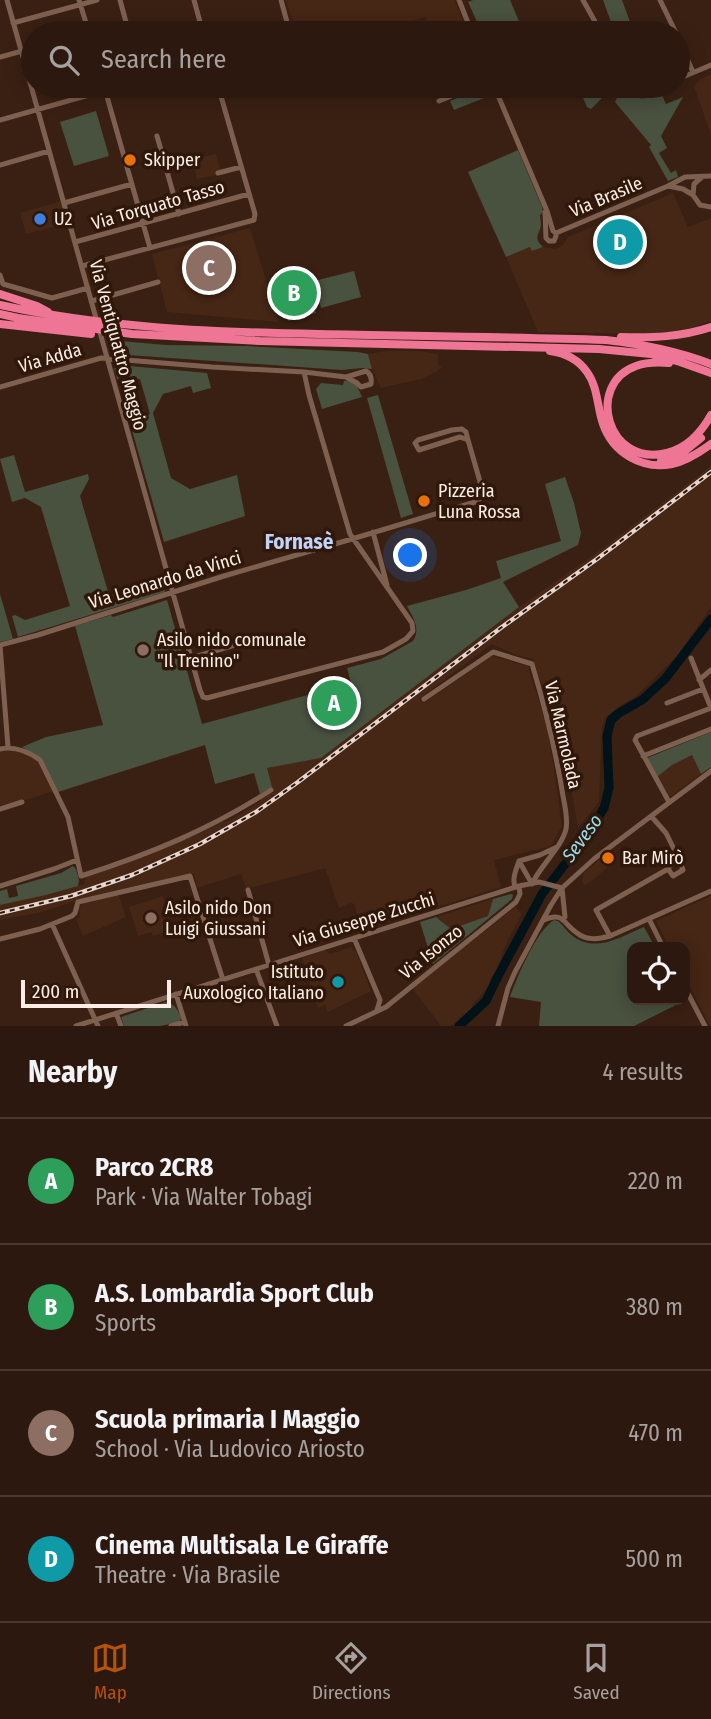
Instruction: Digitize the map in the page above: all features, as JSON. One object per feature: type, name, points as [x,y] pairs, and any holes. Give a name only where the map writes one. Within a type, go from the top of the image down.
[{"type":"highway","points":[[0,294],[37,306],[57,316]]},
{"type":"highway","points":[[0,305],[133,326],[247,332],[606,340],[640,344],[680,354],[709,369]]},
{"type":"highway","points":[[0,314],[132,334],[295,342],[599,349],[651,354],[709,369]]},
{"type":"highway","points":[[0,324],[118,337],[132,334]]},
{"type":"highway","points":[[559,339],[586,335],[670,337],[711,327]]},
{"type":"highway","points":[[516,346],[559,352],[579,362],[592,381],[610,440],[634,460],[648,464],[672,464],[683,461],[711,444]]},
{"type":"highway","points":[[709,369],[675,363],[634,366],[623,373],[614,384],[607,411],[616,437],[637,453],[649,455],[670,453],[688,443],[711,415]]},
{"type":"highway","points":[[634,460],[659,461],[680,455],[691,448],[711,425]]},
{"type":"street","name":"Via Ventiquattro Maggio","points":[[6,0],[21,51]]},
{"type":"street","points":[[13,23],[79,2],[97,0]]},
{"type":"street","points":[[120,0],[126,21]]},
{"type":"street","points":[[194,0],[200,21]]},
{"type":"street","points":[[281,0],[287,21]]},
{"type":"street","points":[[459,0],[467,21]]},
{"type":"street","points":[[583,0],[593,21]]},
{"type":"street","points":[[660,0],[670,21]]},
{"type":"street","points":[[79,2],[85,21]]},
{"type":"street","points":[[0,57],[21,51]]},
{"type":"street","points":[[690,65],[693,72]]},
{"type":"street","points":[[690,73],[711,65]]},
{"type":"street","name":"Via Ventiquattro Maggio","points":[[35,98],[203,696],[207,698],[251,688],[383,652],[406,639],[413,631],[412,623],[388,588]]},
{"type":"street","points":[[0,120],[73,98]]},
{"type":"street","points":[[107,98],[150,248]]},
{"type":"street","points":[[82,266],[254,220],[255,215],[221,98]]},
{"type":"street","points":[[439,101],[446,98]]},
{"type":"street","name":"Via Brasile","points":[[499,98],[544,206],[552,232],[685,177],[708,176]]},
{"type":"street","points":[[157,136],[179,214]]},
{"type":"street","points":[[0,165],[49,151]]},
{"type":"street","points":[[218,173],[240,167]]},
{"type":"street","points":[[693,195],[695,183],[708,176]]},
{"type":"street","points":[[64,203],[132,184]]},
{"type":"street","name":"Via Brasile","points":[[668,186],[683,189],[693,195],[700,205],[711,207]]},
{"type":"street","name":"Via Torquato Tasso","points":[[75,242],[248,194]]},
{"type":"street","points":[[0,275],[3,284],[52,298],[88,288]]},
{"type":"street","points":[[92,301],[158,282]]},
{"type":"street","name":"Via Adda","points":[[0,387],[101,358],[346,377]]},
{"type":"street","points":[[304,372],[352,539],[388,588]]},
{"type":"street","points":[[462,429],[468,439],[460,437],[420,450],[415,443],[462,429]]},
{"type":"street","name":"Via Leonardo da Vinci","points":[[0,645],[475,502],[481,498],[483,492],[468,439]]},
{"type":"street","points":[[373,532],[388,588]]},
{"type":"street","points":[[191,658],[238,644]]},
{"type":"street","points":[[0,645],[8,747]]},
{"type":"street","name":"Via Marmolada","points":[[424,699],[492,652],[532,664],[549,727],[566,813],[566,829],[532,884]]},
{"type":"street","points":[[669,802],[635,740],[637,736],[711,708],[691,658]]},
{"type":"street","points":[[699,680],[711,670]]},
{"type":"street","points":[[667,703],[703,689]]},
{"type":"street","points":[[643,756],[711,729]]},
{"type":"street","points":[[0,749],[15,748],[40,760],[68,817],[81,876],[189,836],[237,812],[271,790]]},
{"type":"street","points":[[498,1026],[508,988],[562,888],[594,859],[709,775]]},
{"type":"street","points":[[0,809],[22,802]]},
{"type":"street","points":[[651,816],[666,833],[683,870],[673,876],[668,869]]},
{"type":"street","points":[[519,861],[540,855],[556,846]]},
{"type":"street","points":[[610,936],[596,910],[668,869],[678,857]]},
{"type":"street","points":[[0,886],[77,860]]},
{"type":"street","points":[[519,861],[532,884]]},
{"type":"street","points":[[517,887],[514,876],[519,861]]},
{"type":"street","points":[[0,939],[74,915],[78,902],[190,876],[223,979]]},
{"type":"street","name":"Via Giuseppe Zucchi","points":[[76,1026],[97,1023],[116,1013],[517,887],[543,883],[562,888]]},
{"type":"street","name":"Via Isonzo","points":[[346,1026],[390,1003],[516,902],[520,894],[517,887]]},
{"type":"street","points":[[562,888],[564,919]]},
{"type":"street","points":[[248,890],[269,965]]},
{"type":"street","points":[[551,905],[576,933],[587,938],[600,939],[711,891]]},
{"type":"street","points":[[544,920],[552,916],[564,919]]},
{"type":"street","points":[[649,919],[660,942]]},
{"type":"street","points":[[52,924],[97,1023]]},
{"type":"street","points":[[354,938],[380,1000],[390,1003]]},
{"type":"street","points":[[256,969],[277,1026]]},
{"type":"street","points":[[171,1026],[186,1024],[176,994]]},
{"type":"street","points":[[690,998],[705,1026]]},
{"type":"street","points":[[376,1012],[380,1000]]},
{"type":"street","points":[[116,1013],[121,1026]]},
{"type":"shaded area","points":[[286,0],[455,0],[463,21],[427,21],[426,17],[411,21],[292,21]]},
{"type":"shaded area","points":[[711,74],[711,135],[694,86]]},
{"type":"shaded area","points":[[216,154],[221,174],[197,179],[192,159]]},
{"type":"shaded area","points":[[673,193],[688,227],[711,218],[711,321],[682,331],[651,334],[538,332],[506,257],[530,247],[532,251],[543,247],[556,249],[563,245],[568,237]]},
{"type":"shaded area","points":[[62,201],[68,223],[26,234],[20,213]]},
{"type":"shaded area","points":[[250,228],[279,322],[167,312],[152,254]]},
{"type":"shaded area","points":[[385,351],[438,354],[438,364],[442,367],[421,379],[381,388],[368,354]]},
{"type":"shaded area","points":[[711,466],[711,607],[677,656],[635,697],[606,717],[602,728],[599,802],[578,828],[566,762],[558,750],[546,698],[533,659],[492,644],[419,699],[424,703],[492,656],[528,666],[547,727],[562,826],[551,846],[494,860],[501,887],[362,931],[354,904],[339,908],[325,868],[247,889],[241,874],[197,888],[194,874],[0,920],[0,905],[84,884],[86,876],[163,849],[244,812],[261,801],[260,794],[272,787],[266,768],[321,758],[519,607],[599,551]]},
{"type":"shaded area","points":[[16,749],[40,761],[54,791],[0,808],[0,750]]},
{"type":"shaded area","points":[[692,755],[701,774],[670,797],[657,777],[672,765]]},
{"type":"shaded area","points":[[601,858],[607,868],[585,886],[582,881],[584,873]]},
{"type":"shaded area","points":[[118,892],[126,917],[83,936],[76,919],[80,917],[82,902]]},
{"type":"shaded area","name":"Asilo nido Don Luigi Giussani","points":[[163,896],[173,930],[153,936],[151,932],[138,936],[129,907]]},
{"type":"shaded area","points":[[711,896],[711,1026],[690,987],[690,942],[666,942],[656,921]]},
{"type":"shaded area","points":[[493,899],[489,916],[451,929],[436,917]]},
{"type":"shaded area","points":[[515,907],[522,914],[490,980],[492,983],[472,1008],[451,1026],[441,1026],[412,988]]},
{"type":"shaded area","name":"Istituto Auxologico Italiano","points":[[352,947],[371,991],[328,1012],[325,1005],[318,1008],[302,958],[325,950],[330,954]]},
{"type":"green space","points":[[510,0],[519,21],[477,21],[468,2]]},
{"type":"green space","points":[[603,0],[622,0],[630,21],[611,21]]},
{"type":"green space","points":[[457,98],[484,98],[454,110],[450,101]]},
{"type":"green space","points":[[583,98],[602,98],[591,109]]},
{"type":"green space","points":[[617,98],[663,98],[666,104],[682,98],[661,136],[667,148],[659,153],[671,173],[676,170],[678,177],[668,181],[649,147],[651,145],[615,102]]},
{"type":"green space","points":[[96,111],[109,156],[74,166],[60,122]]},
{"type":"green space","points":[[518,150],[542,207],[537,239],[543,247],[532,251],[530,247],[506,257],[468,172]]},
{"type":"green space","points":[[354,271],[361,297],[321,308],[314,281]]},
{"type":"green space","points":[[312,299],[316,313],[288,321],[284,306]]},
{"type":"green space","points":[[109,340],[166,345],[358,352],[368,354],[372,369],[342,370],[113,354]]},
{"type":"green space","points":[[119,365],[207,373],[211,388],[193,393],[191,386],[163,394],[153,413],[171,478],[190,489],[237,475],[245,516],[164,542],[129,420],[150,414],[140,379],[124,383],[123,377],[117,379],[114,368]]},
{"type":"green space","points":[[350,380],[357,386],[362,397],[322,409],[316,389],[321,383],[343,385],[344,381]]},
{"type":"green space","points":[[378,395],[413,514],[401,518],[367,398]]},
{"type":"green space","points":[[14,455],[25,492],[88,474],[89,479],[80,496],[109,595],[155,582],[159,575],[165,592],[18,637],[12,616],[25,620],[70,606],[41,507],[25,498],[12,502],[0,459]]},
{"type":"green space","points":[[565,477],[581,533],[578,545],[503,582],[519,607],[321,758],[267,768],[272,787],[260,794],[254,773],[215,784],[205,745],[58,792],[40,758],[22,747],[46,737],[103,725],[75,626],[167,600],[202,724],[351,683],[347,668],[381,659],[413,641],[416,627],[407,606],[501,578],[496,561],[561,541],[545,484]]},
{"type":"green space","points":[[0,594],[13,639],[0,642]]},
{"type":"green space","points":[[711,732],[711,767],[701,774],[692,755],[672,765],[657,777],[647,758]]},
{"type":"green space","points":[[73,866],[79,880],[78,886],[0,905],[0,891],[7,889],[9,898],[18,896],[16,886],[61,873]]},
{"type":"green space","points":[[511,894],[512,899],[433,964],[420,922],[436,917],[451,929],[488,916],[493,899]]},
{"type":"green space","points":[[554,920],[558,921],[574,937],[592,943],[609,941],[644,927],[652,942],[627,942],[627,1005],[676,1005],[634,1026],[539,1026],[541,1002],[510,997],[522,967],[547,926]]},
{"type":"green space","points":[[166,1002],[177,1010],[180,1022],[160,1026],[124,1026],[121,1017]]},
{"type":"waterway","name":"Seveso","points":[[459,1026],[486,1001],[542,894],[589,833],[604,808],[609,788],[607,736],[611,720],[642,700],[665,679],[711,619]]},
{"type":"railway","points":[[0,913],[71,896],[132,875],[200,844],[256,812],[711,472]]},
{"type":"place","name":"Skipper","points":[[130,160]]},
{"type":"place","name":"U2","points":[[40,219]]},
{"type":"place","name":"Cinema Multisala Le Giraffe","points":[[620,242]]},
{"type":"place","name":"Scuola primaria I Maggio","points":[[209,268]]},
{"type":"place","name":"A.S. Lombardia Sport Club","points":[[294,293]]},
{"type":"place","name":"Pizzeria Luna Rossa","points":[[424,501]]},
{"type":"place","name":"Asilo nido comunale \"Il Trenino\"","points":[[143,650]]},
{"type":"place","name":"Parco 2CR8","points":[[334,703]]},
{"type":"place","name":"Bar Mirò","points":[[608,858]]},
{"type":"place","name":"Asilo nido Don Luigi Giussani","points":[[151,918]]},
{"type":"place","name":"Istituto Auxologico Italiano","points":[[338,982]]},
{"type":"district","name":"Fornasè","points":[[299,542]]}]
